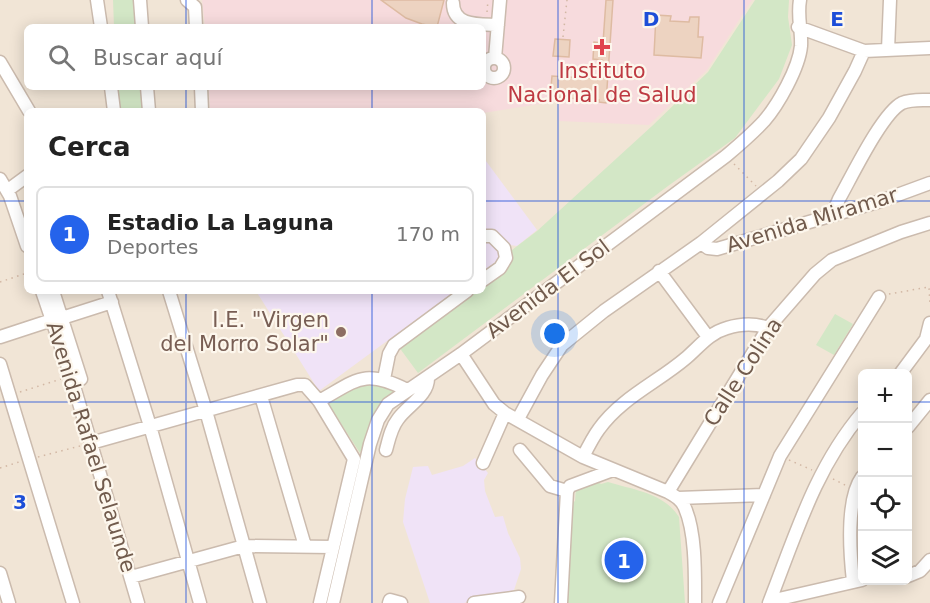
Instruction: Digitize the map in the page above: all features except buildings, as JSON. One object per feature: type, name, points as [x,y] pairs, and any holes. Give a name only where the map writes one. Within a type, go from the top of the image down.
[{"type":"street","points":[[97,0],[101,24]]},
{"type":"street","points":[[140,0],[142,24]]},
{"type":"street","points":[[187,0],[195,8],[196,24]]},
{"type":"street","points":[[495,58],[500,0]]},
{"type":"street","name":"Avenida El Sol","points":[[333,603],[370,444],[378,420],[388,404],[461,354],[726,156],[765,120],[796,66],[801,46],[798,27],[800,0]]},
{"type":"street","points":[[888,50],[890,0]]},
{"type":"street","points":[[453,3],[455,15],[459,20],[482,24]]},
{"type":"street","points":[[486,24],[498,25]]},
{"type":"street","points":[[798,27],[864,51],[930,48]]},
{"type":"street","points":[[701,243],[801,159],[829,118],[864,51]]},
{"type":"street","points":[[0,62],[27,108]]},
{"type":"street","points":[[111,90],[114,108]]},
{"type":"street","points":[[144,108],[147,90]]},
{"type":"street","points":[[200,108],[201,90]]},
{"type":"street","points":[[836,213],[839,199],[891,112],[900,104],[912,100],[930,100]]},
{"type":"street","points":[[8,190],[24,178]]},
{"type":"street","points":[[0,179],[8,190],[24,237]]},
{"type":"street","name":"Avenida Miramar","points":[[518,419],[542,375],[562,345],[604,311],[701,243],[708,248],[717,249],[881,201],[930,183]]},
{"type":"street","name":"Calle Colina","points":[[673,495],[768,328],[824,265],[901,232],[930,223]]},
{"type":"street","points":[[486,236],[492,236],[504,248],[506,259],[500,268],[486,278]]},
{"type":"street","points":[[659,271],[708,337]]},
{"type":"street","name":"Avenida Rafael Selaunde","points":[[44,294],[57,319],[71,376],[138,603]]},
{"type":"street","points":[[53,294],[57,319],[94,424],[90,440]]},
{"type":"street","points":[[174,294],[260,603]]},
{"type":"street","points":[[384,379],[388,354],[394,345],[463,294]]},
{"type":"street","points":[[0,337],[57,319],[110,296],[150,426],[200,603]]},
{"type":"street","points":[[719,603],[780,456],[879,297]]},
{"type":"street","points":[[904,369],[926,339],[930,323]]},
{"type":"street","points":[[583,457],[600,428],[625,402],[686,358],[708,337],[727,328],[750,324],[768,328]]},
{"type":"street","points":[[461,354],[494,404],[505,413],[583,457],[673,495],[685,507],[691,533],[695,603]]},
{"type":"street","points":[[0,364],[73,603]]},
{"type":"street","points":[[318,401],[356,380],[371,377],[384,379],[407,390]]},
{"type":"street","points":[[386,450],[392,428],[426,387],[428,377]]},
{"type":"street","points":[[90,440],[150,426],[297,385],[305,385],[318,401],[354,459],[320,603]]},
{"type":"street","points":[[261,396],[305,546]]},
{"type":"street","points":[[911,423],[930,400]]},
{"type":"street","points":[[483,463],[505,413]]},
{"type":"street","points":[[769,602],[821,474],[847,431],[858,419]]},
{"type":"street","points":[[520,450],[550,486],[567,491]]},
{"type":"street","points":[[561,603],[567,491],[570,486],[613,470]]},
{"type":"street","points":[[769,602],[858,580],[850,532],[858,486]]},
{"type":"street","points":[[673,495],[764,495]]},
{"type":"street","points":[[131,577],[244,546],[333,547]]},
{"type":"street","points":[[912,574],[920,571],[930,560]]},
{"type":"street","points":[[0,573],[9,603]]},
{"type":"street","points":[[474,603],[519,597]]},
{"type":"street","points":[[389,603],[390,600],[401,603]]},
{"type":"path","points":[[563,38],[567,0]]},
{"type":"path","points":[[726,156],[763,193]]},
{"type":"path","points":[[0,282],[24,274]]},
{"type":"path","points":[[879,297],[929,287],[930,305]]},
{"type":"path","points":[[10,395],[71,376]]},
{"type":"path","points":[[0,468],[90,440]]},
{"type":"shaded area","points":[[0,0],[930,0],[930,603],[0,603]]},
{"type":"shaded area","name":"Instituto Nacional de Salud","points":[[202,0],[752,0],[707,70],[649,125],[559,121],[559,101],[486,113],[486,108],[210,108],[209,90],[486,90],[486,24],[205,24]]},
{"type":"shaded area","points":[[486,161],[537,230],[517,246],[510,245],[502,251],[502,257],[486,269]]},
{"type":"shaded area","name":"I.E. \"Virgen del Morro Solar\"","points":[[258,294],[451,294],[319,391]]},
{"type":"shaded area","points":[[475,458],[488,473],[484,480],[485,491],[495,517],[503,516],[520,558],[521,569],[514,590],[464,603],[430,603],[403,522],[405,499],[413,467],[428,466],[432,475],[463,466]]},
{"type":"green space","points":[[113,0],[137,0],[138,24],[114,24]]},
{"type":"green space","points":[[755,0],[789,0],[788,17],[792,45],[779,79],[735,138],[418,373],[393,339],[453,294],[486,294],[486,270],[537,231],[708,72]]},
{"type":"green space","points":[[117,90],[145,90],[146,108],[119,108]]},
{"type":"green space","points":[[835,314],[853,324],[834,355],[816,345]]},
{"type":"green space","points":[[368,383],[397,390],[379,410],[360,453],[327,402],[352,387]]},
{"type":"green space","points":[[598,482],[601,484],[608,482],[648,493],[673,509],[679,517],[685,603],[564,603],[568,507],[575,501],[576,488]]},
{"type":"place","name":"Instituto Nacional de Salud","points":[[602,47]]},
{"type":"place","name":"I.E. \"Virgen del Morro Solar\"","points":[[341,332]]},
{"type":"place","name":"Estadio La Laguna","points":[[624,560]]}]
